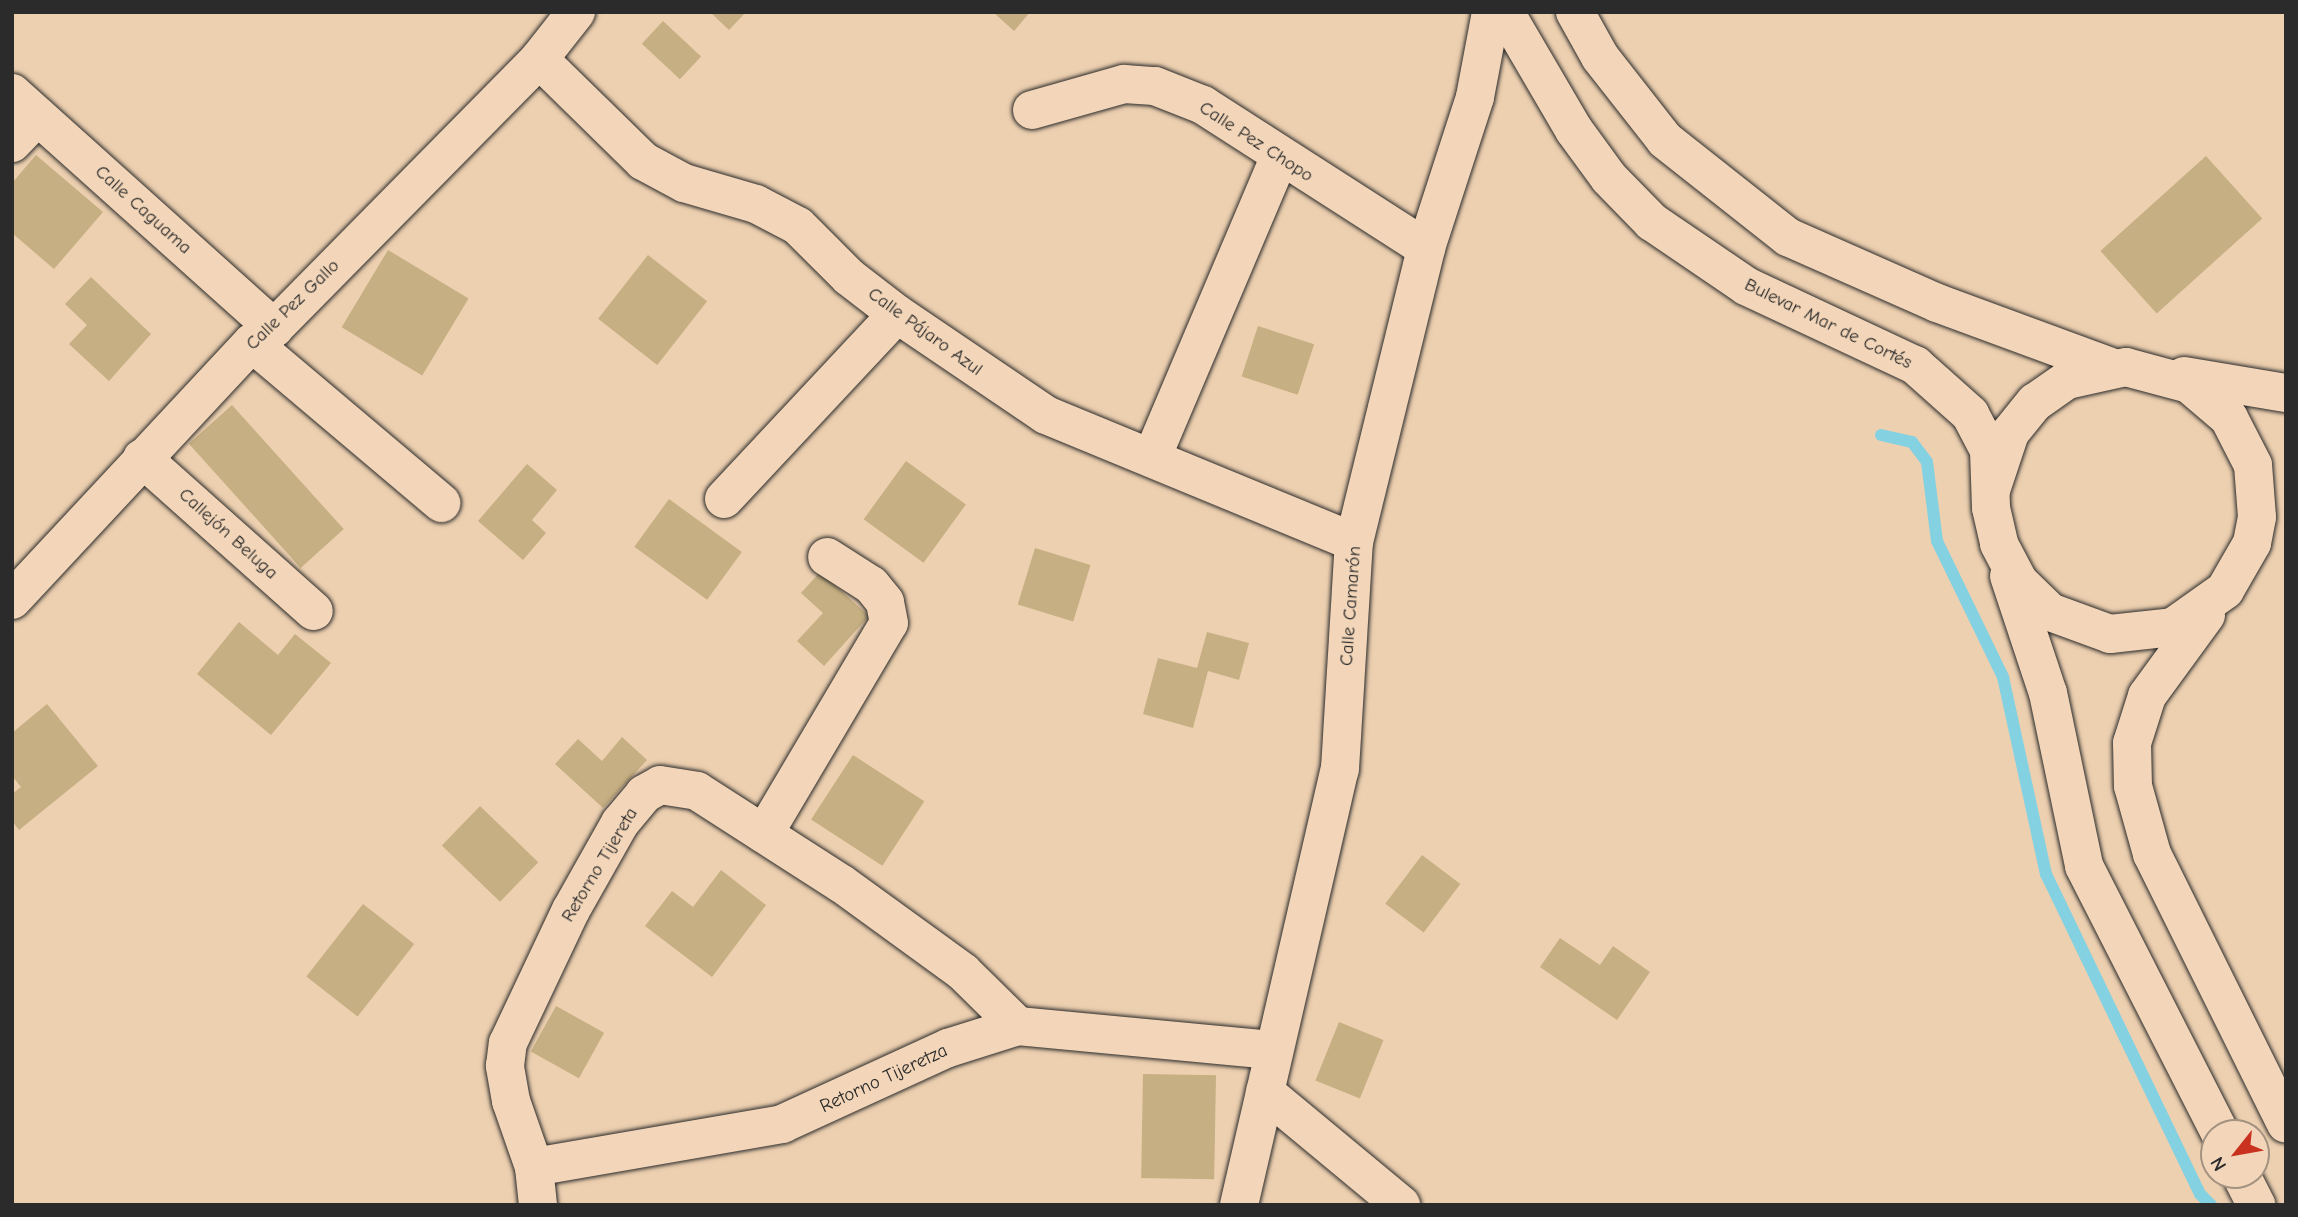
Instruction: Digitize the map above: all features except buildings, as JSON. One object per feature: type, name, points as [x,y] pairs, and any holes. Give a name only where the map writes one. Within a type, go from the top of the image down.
[{"type":"street","name":"Calle Pez Gallo","points":[[12,600],[142,458],[539,59],[576,12]]},
{"type":"street","name":"Calle Camarón","points":[[1239,1205],[1340,769],[1354,542],[1426,248],[1475,97],[1491,12]]},
{"type":"street","name":"Bulevar Mar de Cortés","points":[[1505,12],[1574,131],[1609,178],[1651,222],[1746,286],[1927,373],[1978,428],[1991,461],[1999,544]]},
{"type":"street","points":[[1575,12],[1600,57],[1665,140],[1788,237],[1937,303],[2114,368],[2165,373],[2286,393]]},
{"type":"street","name":"Calle Pájaro Azul","points":[[539,59],[643,162],[684,183],[757,204],[798,226],[849,277],[897,314],[1046,415],[1153,455],[1354,542]]},
{"type":"street","name":"Calle Pez Chopo","points":[[1032,110],[1124,85],[1155,86],[1203,105],[1279,158],[1426,248]]},
{"type":"street","points":[[12,143],[25,104]]},
{"type":"street","name":"Calle Caguama","points":[[25,104],[263,336],[441,503]]},
{"type":"street","points":[[1153,455],[1279,158]]},
{"type":"street","points":[[724,499],[897,314]]},
{"type":"street","points":[[1992,490],[2010,433],[2035,402],[2067,380],[2114,368]]},
{"type":"street","points":[[1999,544],[2034,598],[2069,622],[2099,632],[2131,635],[2173,627],[2233,579],[2252,543],[2258,491],[2244,440],[2211,399],[2165,373]]},
{"type":"street","name":"Callejón Beluga","points":[[142,458],[314,611]]},
{"type":"street","points":[[2286,517],[2233,579],[2147,696],[2132,743],[2133,786],[2152,855],[2286,1124]]},
{"type":"street","points":[[1999,544],[2048,693],[2084,866],[2213,1119]]},
{"type":"street","points":[[764,835],[889,623],[885,601],[870,585],[827,557]]},
{"type":"street","name":"Retorno Tijereta","points":[[534,1167],[511,1101],[505,1066],[508,1043],[571,910],[620,823],[644,794],[660,785],[679,785],[764,835],[963,972],[1018,1026]]},
{"type":"street","name":"Retorno Tijeretza","points":[[534,1167],[782,1124],[948,1048],[1018,1026],[1274,1050]]},
{"type":"street","points":[[1265,1092],[1401,1205]]},
{"type":"street","points":[[534,1167],[538,1205]]},
{"type":"street","points":[[2248,1189],[2256,1205]]},
{"type":"waterway","points":[[1881,435],[1912,442],[1927,462],[1937,541],[2003,677],[2046,874],[2200,1194],[2211,1205]]}]
